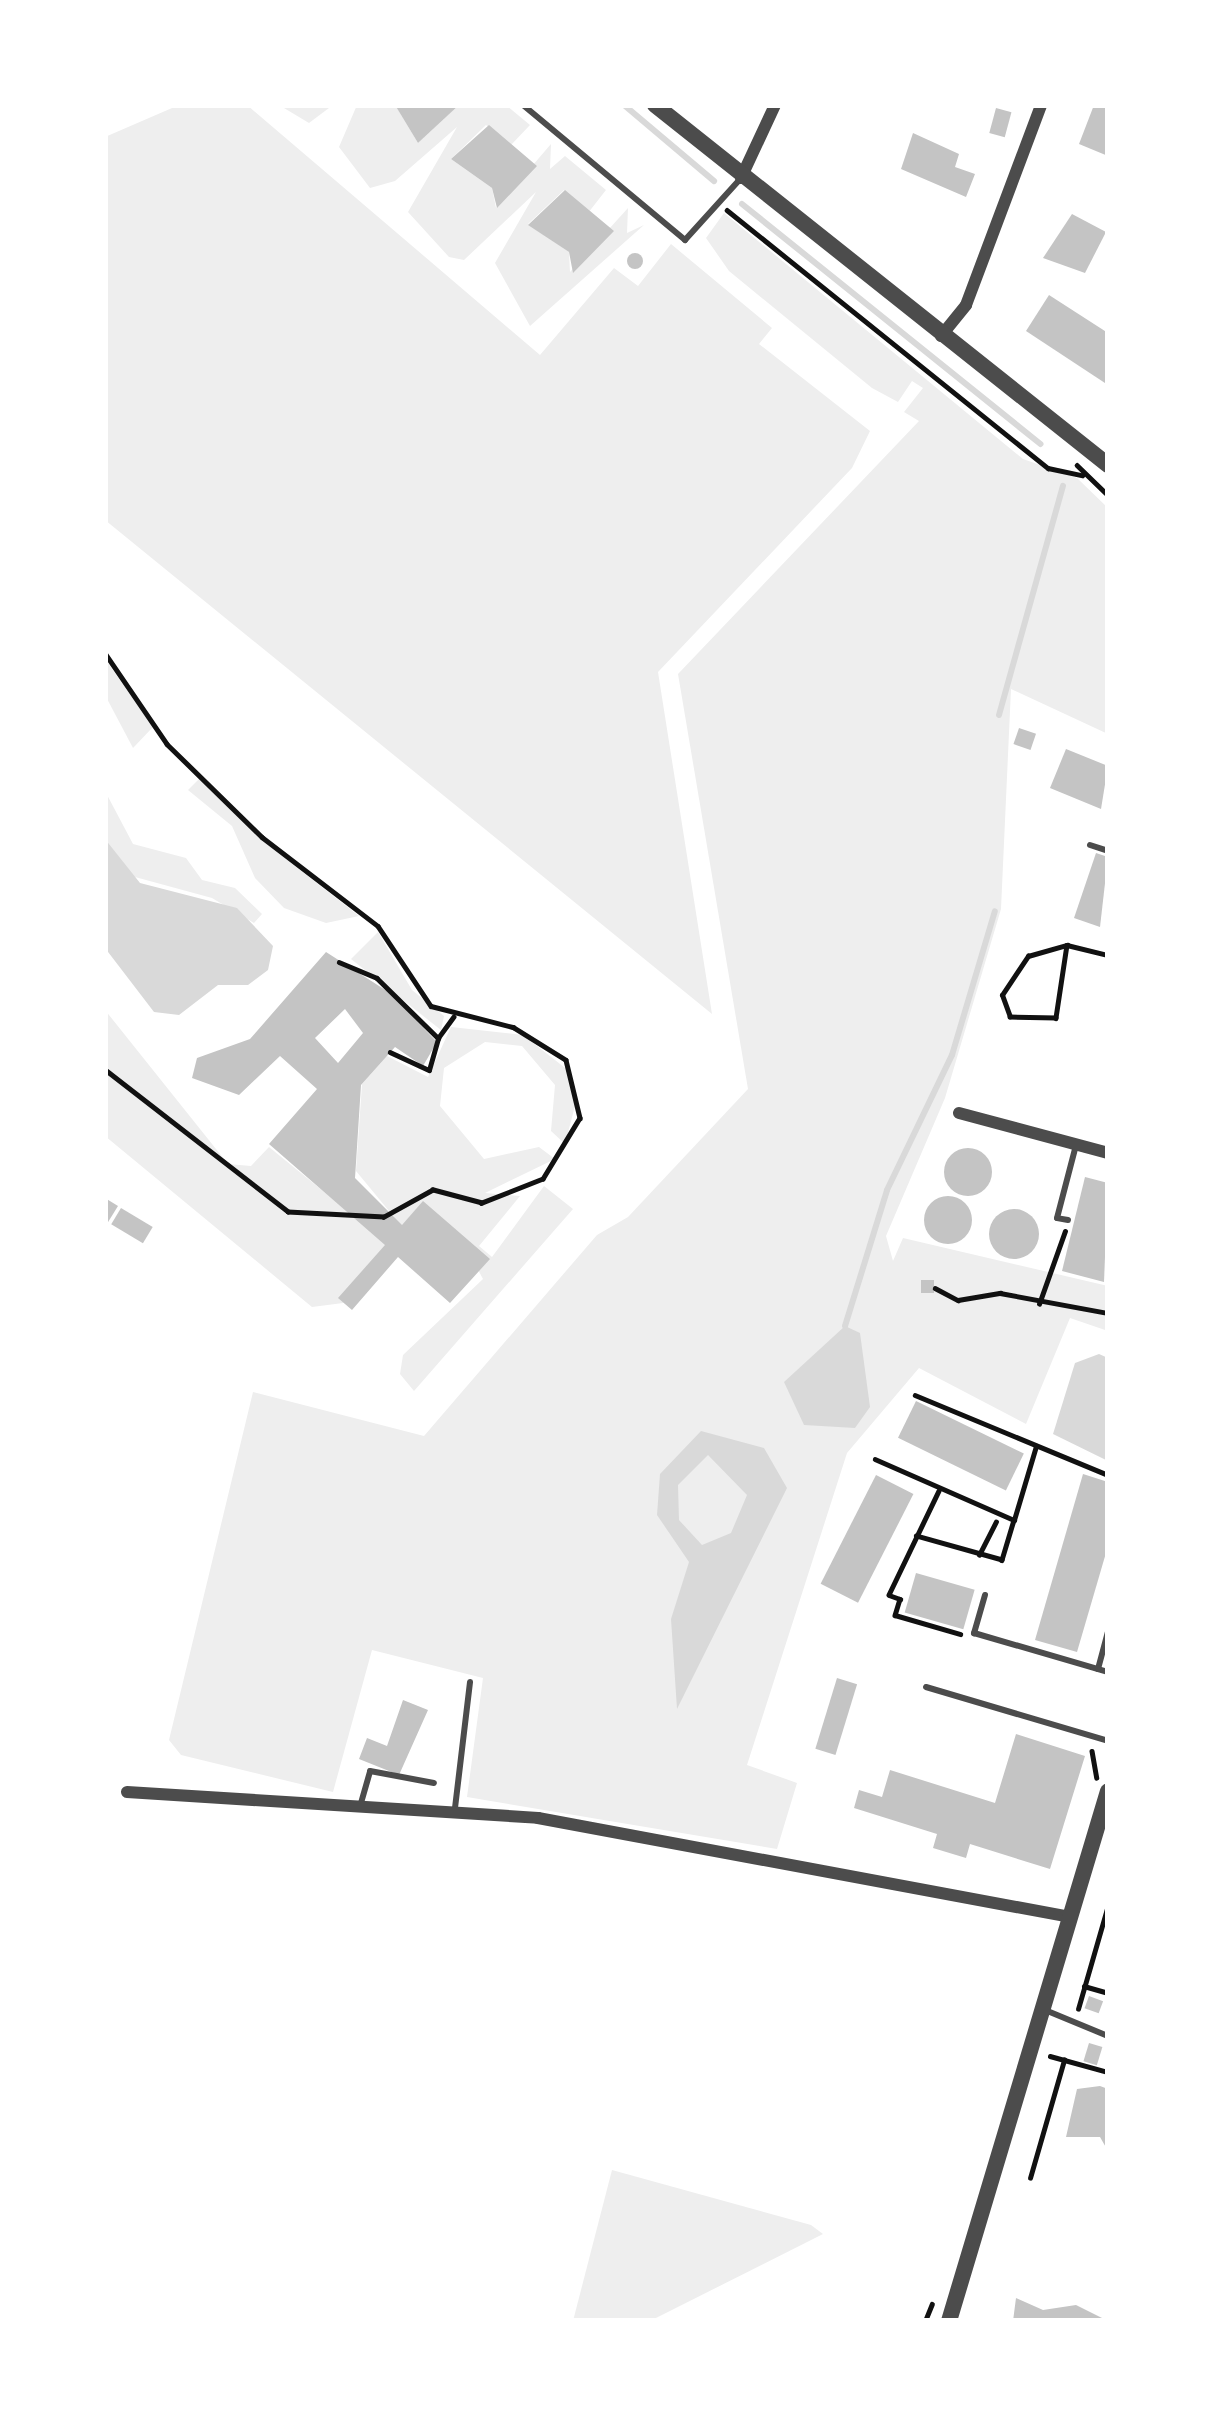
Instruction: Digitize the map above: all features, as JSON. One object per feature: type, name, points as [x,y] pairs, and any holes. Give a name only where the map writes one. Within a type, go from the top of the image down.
[{"type":"street","points":[[655,105],[740,178],[1108,466]]},
{"type":"street","points":[[740,178],[775,105]]},
{"type":"street","points":[[941,336],[966,305],[1041,105]]},
{"type":"street","points":[[959,1113],[1108,1153]]},
{"type":"street","points":[[949,2321],[1070,1916],[1101,1839],[1108,1791]]},
{"type":"street","points":[[128,1792],[455,1808],[1070,1916]]},
{"type":"lane","points":[[523,105],[685,240],[740,178]]},
{"type":"lane","points":[[1090,845],[1108,851]]},
{"type":"lane","points":[[1068,1220],[1057,1218],[1076,1145]]},
{"type":"lane","points":[[985,1595],[974,1633],[1108,1672]]},
{"type":"lane","points":[[1098,1670],[1108,1631]]},
{"type":"lane","points":[[455,1808],[470,1682]]},
{"type":"lane","points":[[926,1688],[1108,1741]]},
{"type":"lane","points":[[361,1803],[370,1771],[434,1783]]},
{"type":"lane","points":[[1042,2008],[1108,2036]]},
{"type":"path","points":[[718,203],[1048,468],[1082,475]]},
{"type":"path","points":[[105,653],[166,744],[262,837],[378,926],[416,990],[452,1017],[543,1040],[580,1088],[571,1143],[543,1180],[482,1203],[433,1190],[383,1217],[288,1212],[105,1070]]},
{"type":"path","points":[[1066,945],[1055,1018],[1010,1017],[1002,995],[1019,963],[1066,945],[1108,955]]},
{"type":"path","points":[[339,962],[377,979],[438,1038]]},
{"type":"path","points":[[390,1052],[429,1070],[438,1038],[452,1017]]},
{"type":"path","points":[[1039,1304],[1054,1276]]},
{"type":"path","points":[[935,1288],[958,1300],[1000,1293],[1039,1304],[1108,1312]]},
{"type":"path","points":[[916,1395],[1108,1474]]},
{"type":"path","points":[[916,1536],[1002,1560],[1036,1446]]},
{"type":"path","points":[[875,1459],[997,1520],[1014,1520]]},
{"type":"path","points":[[939,1491],[889,1594],[900,1599],[896,1615],[963,1635]]},
{"type":"path","points":[[979,1555],[997,1520]]},
{"type":"path","points":[[1084,1986],[1108,1994]]},
{"type":"path","points":[[1050,2056],[1108,2072]]},
{"type":"path","points":[[1030,2178],[1064,2060]]},
{"type":"shaded area","points":[[179,105],[247,105],[540,355],[614,268],[638,286],[671,244],[772,328],[759,344],[870,431],[852,468],[658,672],[712,1014],[105,520],[105,137]]},
{"type":"shaded area","points":[[279,105],[333,105],[309,123]]},
{"type":"shaded area","points":[[357,105],[395,105],[418,143],[459,105],[506,105],[530,125],[511,145],[486,125],[451,159],[492,188],[496,208],[551,144],[550,169],[565,156],[606,190],[588,213],[564,190],[528,224],[569,252],[570,272],[628,208],[627,233],[644,225],[530,326],[495,263],[536,192],[464,260],[449,257],[408,212],[457,127],[395,181],[370,188],[339,147]]},
{"type":"shaded area","points":[[724,213],[1023,459],[1077,478],[1108,508],[1108,734],[1011,689],[1001,909],[945,1098],[886,1236],[893,1261],[903,1238],[1108,1286],[1108,1331],[1070,1318],[1026,1424],[919,1368],[847,1453],[747,1765],[797,1783],[777,1849],[467,1797],[483,1678],[372,1650],[333,1792],[181,1755],[169,1740],[253,1392],[424,1436],[597,1235],[628,1217],[748,1089],[678,674],[919,421],[904,412],[923,388],[912,381],[898,402],[872,388],[729,271],[706,238]]},
{"type":"shaded area","points":[[105,659],[153,727],[133,748],[105,695]]},
{"type":"shaded area","points":[[200,778],[264,842],[359,916],[326,923],[284,908],[255,878],[232,826],[188,790]]},
{"type":"shaded area","points":[[105,791],[133,844],[186,858],[202,880],[235,888],[262,914],[254,923],[212,898],[124,874],[105,839]]},
{"type":"shaded area","points":[[105,839],[140,883],[237,908],[273,946],[268,970],[248,985],[218,985],[179,1015],[154,1012],[105,948]]},
{"type":"shaded area","points":[[378,932],[412,990],[444,1016],[441,1030],[351,959]]},
{"type":"shaded area","points":[[105,1010],[228,1164],[251,1166],[269,1147],[361,1222],[394,1217],[356,1171],[362,1084],[387,1056],[428,1077],[451,1027],[523,1035],[569,1071],[576,1102],[565,1144],[551,1131],[555,1085],[522,1046],[485,1042],[444,1068],[440,1106],[484,1159],[539,1147],[555,1159],[485,1193],[520,1196],[479,1246],[492,1257],[544,1186],[573,1209],[414,1391],[400,1374],[403,1355],[483,1279],[470,1255],[399,1245],[343,1303],[312,1307],[105,1136]]},
{"type":"shaded area","points":[[845,1326],[860,1333],[870,1407],[855,1428],[804,1425],[784,1382]]},
{"type":"shaded area","points":[[1099,1354],[1108,1358],[1108,1461],[1053,1434],[1075,1363]]},
{"type":"shaded area","points":[[701,1431],[764,1448],[787,1488],[677,1709],[671,1619],[689,1562],[657,1515],[660,1474]],"holes":[[[708,1455],[747,1495],[731,1533],[702,1545],[679,1520],[678,1485]]]},
{"type":"shaded area","points":[[612,2170],[811,2225],[823,2234],[650,2321],[573,2321]]},
{"type":"building","points":[[395,105],[459,105],[418,143]]},
{"type":"building","points":[[1094,105],[1108,105],[1108,156],[1079,144]]},
{"type":"building","points":[[996,108],[1011,112],[1005,137],[989,133]]},
{"type":"building","points":[[489,125],[537,166],[497,208],[492,188],[451,159]]},
{"type":"building","points":[[913,133],[959,154],[955,167],[975,174],[966,197],[901,169]]},
{"type":"building","points":[[565,190],[614,231],[573,273],[569,252],[528,225]]},
{"type":"building","points":[[1072,214],[1106,232],[1085,273],[1043,258]]},
{"type":"building","points":[[635,253],[643,261],[635,269],[627,261]]},
{"type":"building","points":[[1049,295],[1108,333],[1108,385],[1026,331]]},
{"type":"building","points":[[1019,728],[1036,734],[1030,750],[1013,744]]},
{"type":"building","points":[[1066,749],[1108,766],[1101,809],[1050,788]]},
{"type":"building","points":[[1096,853],[1108,857],[1100,927],[1074,918]]},
{"type":"building","points":[[326,952],[390,993],[437,1042],[423,1066],[395,1047],[361,1085],[355,1178],[402,1225],[423,1201],[490,1259],[450,1303],[398,1257],[352,1310],[338,1298],[385,1245],[269,1144],[317,1089],[280,1056],[239,1095],[192,1078],[197,1058],[250,1039]],"holes":[[[345,1009],[363,1033],[338,1063],[315,1038]]]},
{"type":"building","points":[[968,1148],[985,1155],[992,1172],[985,1189],[968,1196],[951,1189],[944,1172],[951,1155]]},
{"type":"building","points":[[1085,1177],[1108,1183],[1104,1282],[1062,1271]]},
{"type":"building","points":[[948,1196],[965,1203],[972,1220],[965,1237],[948,1244],[931,1237],[924,1220],[931,1203]]},
{"type":"building","points":[[105,1198],[118,1206],[105,1227]]},
{"type":"building","points":[[121,1208],[153,1227],[143,1243],[111,1224]]},
{"type":"building","points":[[1014,1209],[1032,1216],[1039,1234],[1032,1252],[1014,1259],[996,1252],[989,1234],[996,1216]]},
{"type":"building","points":[[921,1280],[934,1280],[934,1293],[921,1293]]},
{"type":"building","points":[[916,1401],[1024,1454],[1006,1490],[898,1438]]},
{"type":"building","points":[[1083,1474],[1108,1482],[1108,1546],[1077,1652],[1035,1640]]},
{"type":"building","points":[[876,1475],[913,1494],[858,1603],[821,1584]]},
{"type":"building","points":[[916,1573],[975,1590],[963,1629],[905,1612]]},
{"type":"building","points":[[837,1678],[857,1684],[835,1755],[815,1749]]},
{"type":"building","points":[[403,1700],[428,1710],[399,1775],[359,1759],[367,1738],[387,1746]]},
{"type":"building","points":[[1016,1734],[1085,1756],[1050,1869],[970,1844],[966,1858],[933,1848],[937,1834],[854,1808],[859,1790],[882,1797],[890,1770],[995,1803]]},
{"type":"building","points":[[1089,1996],[1103,2001],[1099,2013],[1085,2008]]},
{"type":"building","points":[[1089,2043],[1102,2047],[1097,2065],[1083,2061]]},
{"type":"building","points":[[1077,2089],[1108,2089],[1108,2151],[1100,2137],[1066,2137]]},
{"type":"building","points":[[1016,2298],[1043,2310],[1076,2305],[1108,2321],[1013,2321]]},
{"type":"waterway","points":[[624,105],[714,181]]},
{"type":"waterway","points":[[742,204],[1041,444]]},
{"type":"waterway","points":[[999,715],[1063,486]]},
{"type":"waterway","points":[[845,1326],[887,1190],[952,1055],[995,911]]}]
